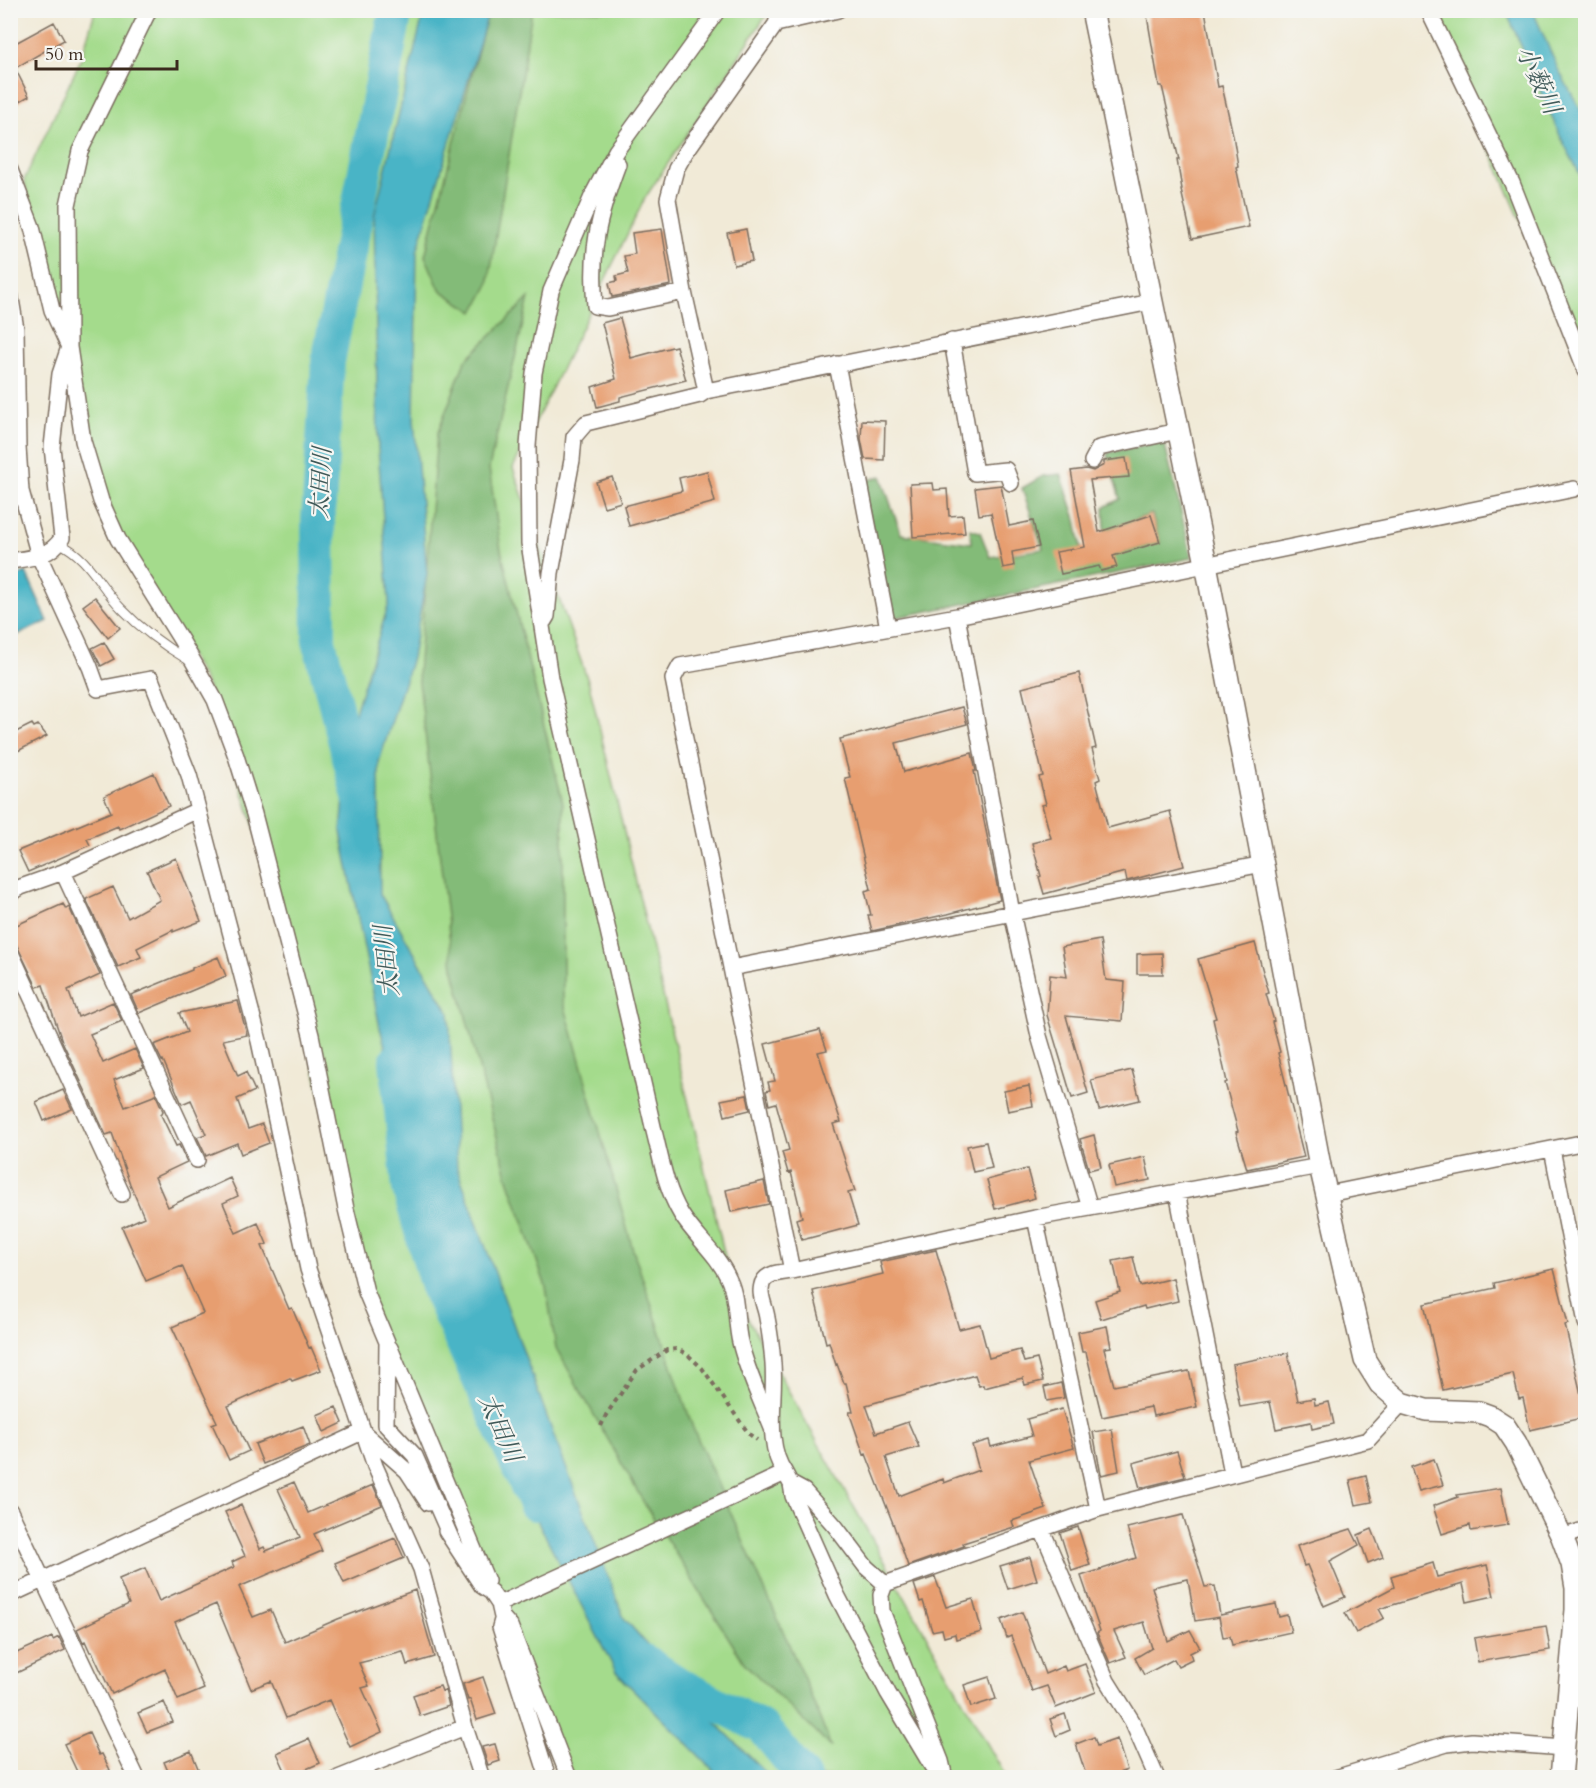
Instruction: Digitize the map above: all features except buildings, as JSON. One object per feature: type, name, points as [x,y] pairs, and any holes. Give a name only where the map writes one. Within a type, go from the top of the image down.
[{"type":"street","points":[[149,10],[80,151],[68,205],[69,347],[84,441],[101,501],[118,539],[215,700],[236,756],[254,814],[311,1035],[346,1209],[366,1292],[510,1626],[569,1778]]},
{"type":"street","points":[[718,10],[612,159],[594,192],[551,291],[534,374],[528,446],[529,543],[553,690],[654,1131],[671,1195],[682,1216],[722,1264],[730,1281],[734,1294],[740,1342],[747,1367],[772,1428]]},
{"type":"street","points":[[706,391],[684,292],[668,199],[676,169],[778,17],[838,10]]},
{"type":"street","points":[[1092,10],[1206,564],[1320,1166],[1365,1360],[1380,1384],[1402,1403],[1426,1410],[1479,1412],[1504,1425],[1516,1443],[1562,1537],[1572,1564],[1576,1588],[1561,1778]]},
{"type":"street","points":[[1428,10],[1512,183],[1586,371]]},
{"type":"street","points":[[612,159],[618,164],[606,196],[596,234],[593,279],[595,306],[608,308],[684,292]]},
{"type":"street","points":[[10,170],[32,227],[52,310],[69,347],[60,374],[52,447],[62,538],[56,547],[39,556],[10,561]]},
{"type":"street","points":[[10,293],[16,328],[21,491],[39,556],[98,689],[151,679],[189,775],[259,1041],[308,1269],[375,1466],[421,1569],[465,1727],[482,1778]]},
{"type":"street","points":[[542,624],[547,616],[551,573],[572,460],[574,437],[586,423],[700,395],[706,391],[1151,302]]},
{"type":"street","points":[[952,341],[975,473],[1006,470],[1011,483]]},
{"type":"street","points":[[837,363],[888,628]]},
{"type":"street","points":[[1092,461],[1099,448],[1178,431]]},
{"type":"street","points":[[792,1271],[673,680],[680,666],[957,616],[1574,489]]},
{"type":"street","points":[[957,616],[1012,913],[1039,1036],[1090,1208]]},
{"type":"street","points":[[10,894],[21,887],[63,872],[198,810]]},
{"type":"street","points":[[731,968],[1263,864]]},
{"type":"street","points":[[63,872],[197,1160]]},
{"type":"street","points":[[10,951],[122,1194]]},
{"type":"street","points":[[1328,1194],[1586,1142]]},
{"type":"street","points":[[1552,1149],[1586,1323]]},
{"type":"street","points":[[939,1778],[888,1693],[837,1595],[777,1462],[772,1428],[773,1365],[761,1289],[763,1281],[771,1274],[1035,1218],[1320,1166]]},
{"type":"street","points":[[1177,1192],[1232,1473]]},
{"type":"street","points":[[1035,1218],[1098,1509]]},
{"type":"street","points":[[387,1342],[386,1425],[416,1456],[451,1538]]},
{"type":"street","points":[[885,1584],[1098,1509],[1368,1440],[1402,1403]]},
{"type":"street","points":[[363,1432],[407,1471],[482,1586],[500,1603],[500,1627],[548,1778]]},
{"type":"street","points":[[10,1595],[363,1432]]},
{"type":"street","points":[[500,1603],[783,1478]]},
{"type":"street","points":[[783,1478],[804,1491],[836,1526],[866,1567],[885,1584]]},
{"type":"street","points":[[10,1511],[137,1778]]},
{"type":"street","points":[[1562,1537],[1586,1529]]},
{"type":"street","points":[[1042,1530],[1107,1681],[1132,1721],[1157,1778]]},
{"type":"street","points":[[885,1584],[881,1595],[882,1611],[941,1761],[945,1778]]},
{"type":"street","points":[[338,1778],[465,1727]]},
{"type":"street","points":[[1335,1778],[1448,1744],[1472,1741],[1564,1748]]},
{"type":"lane","points":[[59,543],[82,557],[121,609],[161,644],[195,664]]},
{"type":"path","points":[[601,1426],[637,1370],[667,1350],[677,1349],[687,1354],[702,1368],[749,1434],[776,1456]]},
{"type":"green space","points":[[95,11],[769,11],[645,198],[513,468],[589,684],[734,1294],[1006,1777],[560,1777],[510,1626],[366,1292],[268,868],[207,685],[101,501],[69,347],[24,180],[81,59]]},
{"type":"green space","points":[[488,11],[532,11],[488,286],[474,312],[440,290],[425,256]]},
{"type":"green space","points":[[1431,11],[1585,11],[1585,371]]},
{"type":"green space","points":[[529,298],[489,468],[501,550],[563,803],[563,1000],[633,1250],[693,1428],[803,1676],[831,1747],[745,1664],[647,1508],[556,1348],[546,1287],[507,1176],[453,967],[418,674],[437,435],[465,361]]},
{"type":"green space","points":[[1164,441],[1192,558],[893,618],[860,483],[881,476],[901,534],[971,543],[970,529],[980,532],[990,557],[1043,549],[1022,488],[1043,476],[1061,474],[1076,519],[1082,553],[1096,561],[1160,542],[1152,514],[1105,530],[1104,507],[1120,499],[1107,453]]},
{"type":"water","points":[[424,11],[489,11],[417,252],[414,419],[427,574],[412,658],[379,762],[380,894],[449,1013],[457,1168],[554,1436],[624,1618],[717,1724],[770,1777],[720,1777],[616,1672],[534,1514],[446,1271],[380,1028],[341,832],[350,729],[389,603],[378,448],[374,216]]},
{"type":"water","name":"小薮川","points":[[1506,11],[1533,11],[1558,69],[1585,118],[1585,184],[1561,138]]},
{"type":"water","points":[[26,572],[48,621],[17,635],[11,622],[11,579]]},
{"type":"waterway","name":"太田川","points":[[360,801],[319,641],[318,520],[328,362],[396,10]]},
{"type":"waterway","name":"太田川","points":[[396,1061],[409,1189],[437,1287],[535,1504]]},
{"type":"waterway","name":"太田川","points":[[644,1661],[679,1684],[763,1728],[804,1778]]}]
